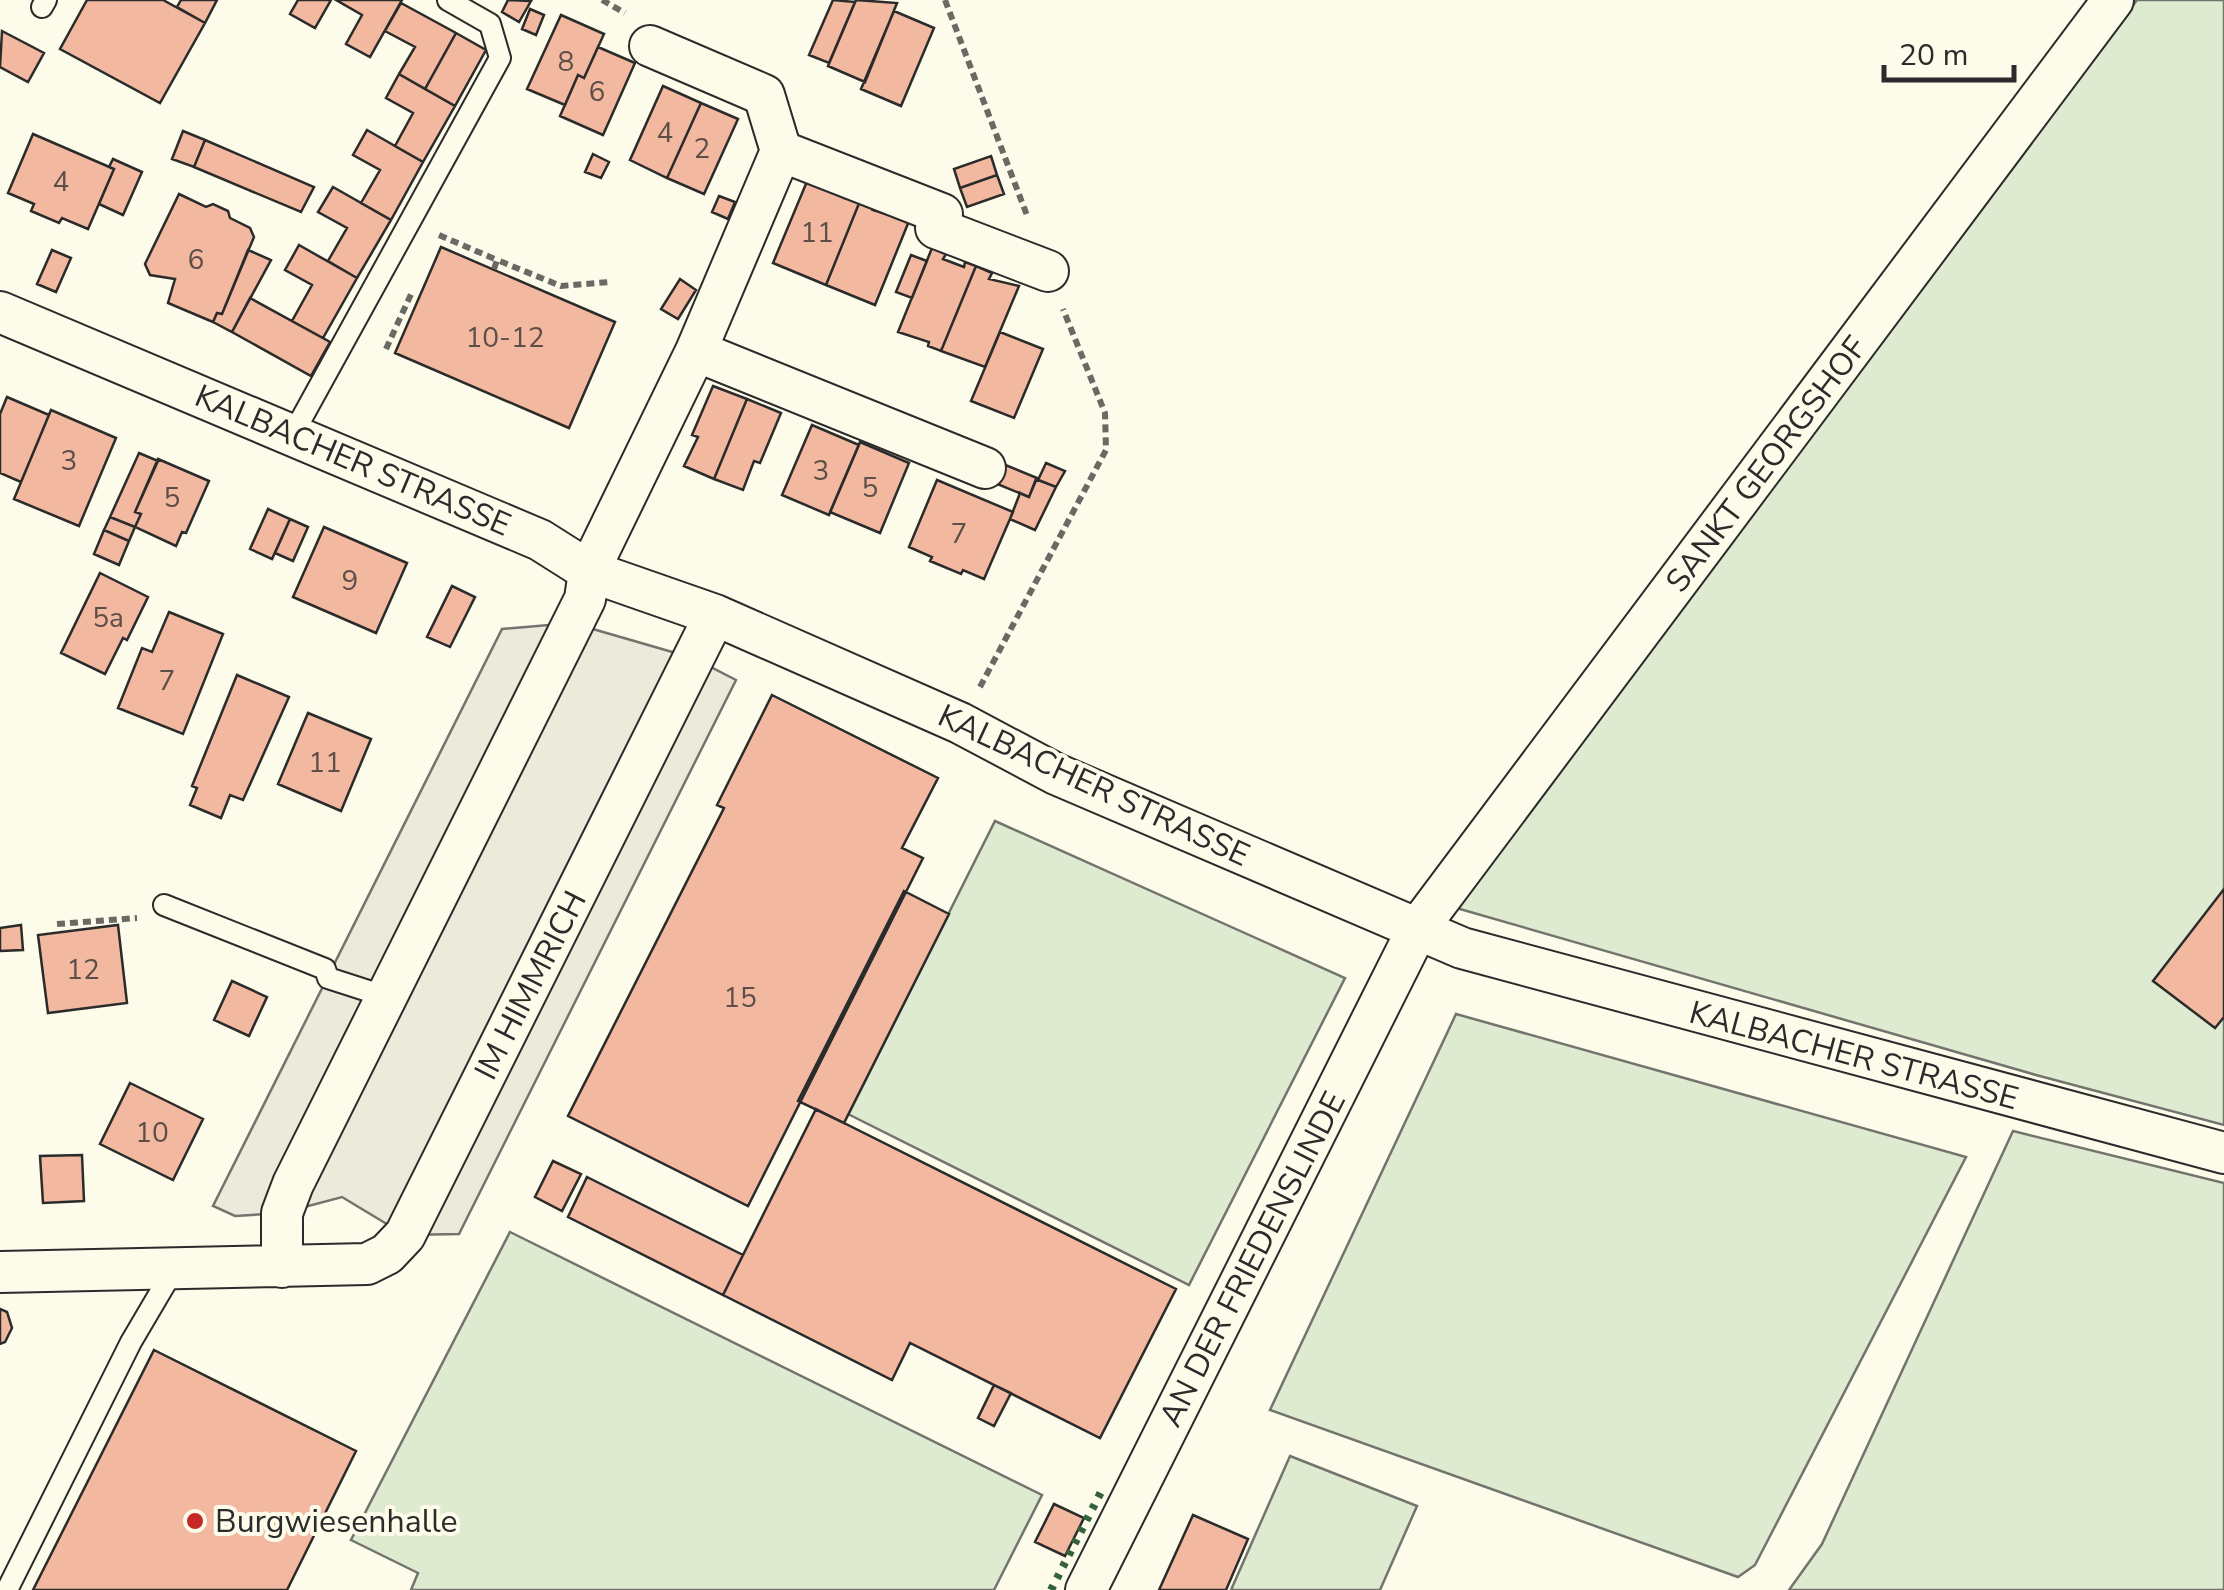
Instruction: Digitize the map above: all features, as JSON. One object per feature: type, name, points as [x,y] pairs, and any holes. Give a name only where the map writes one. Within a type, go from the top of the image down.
[{"type":"street","name":"SANKT GEORGSHOF","points":[[1418,928],[2113,0]]},
{"type":"street","points":[[282,1267],[282,1214],[292,1184],[585,599],[590,571],[696,351],[782,150],[764,94],[650,46]]},
{"type":"street","points":[[782,150],[942,214],[936,228],[1048,271]]},
{"type":"street","name":"KALBACHER STRASSE","points":[[0,312],[540,540],[590,571],[715,616],[960,723],[1056,774],[1462,948],[2224,1153]]},
{"type":"street","points":[[696,351],[984,468]]},
{"type":"street","name":"IM HIMMRICH","points":[[0,1272],[367,1264],[387,1254],[404,1234],[715,616]]},
{"type":"street","name":"AN DER FRIEDENSLINDE","points":[[1086,1590],[1418,928]]},
{"type":"lane","points":[[292,434],[500,58],[490,24],[448,0]]},
{"type":"lane","points":[[164,905],[325,969],[328,978],[387,998]]},
{"type":"lane","points":[[2,1590],[174,1269]]},
{"type":"path","points":[[945,0],[1105,413],[1106,450],[960,723]]},
{"type":"path","points":[[431,251],[438,235],[496,265],[560,286],[609,282]]},
{"type":"path","points":[[386,349],[416,284]]},
{"type":"path","points":[[57,924],[146,918],[164,905]]},
{"type":"green space","points":[[2137,0],[2224,0],[2224,1125],[2036,1075],[1453,907]]},
{"type":"green space","points":[[995,821],[1345,978],[1189,1285],[848,1114]]},
{"type":"green space","points":[[1456,1014],[1966,1157],[1755,1565],[1738,1577],[1270,1410]]},
{"type":"green space","points":[[2013,1131],[2224,1183],[2224,1590],[1789,1590],[1822,1544]]},
{"type":"green space","points":[[510,1232],[1042,1495],[994,1590],[411,1590],[418,1573],[351,1540]]},
{"type":"green space","points":[[1290,1456],[1417,1506],[1380,1590],[1231,1590]]},
{"type":"shaded area","points":[[572,623],[693,658],[736,680],[459,1234],[405,1235],[342,1197],[282,1213],[235,1216],[213,1206],[502,629]]},
{"type":"building","points":[[87,0],[163,0],[205,23],[160,103],[60,49]]},
{"type":"building","points":[[181,0],[217,0],[205,23],[177,7]]},
{"type":"building","points":[[298,0],[331,0],[315,28],[290,14]]},
{"type":"building","points":[[336,0],[402,0],[370,57],[346,44],[362,15]]},
{"type":"building","points":[[508,0],[531,1],[519,22],[502,12]]},
{"type":"building","points":[[833,0],[855,2],[829,63],[809,55]]},
{"type":"building","points":[[856,0],[897,3],[865,82],[828,66]]},
{"type":"building","points":[[401,3],[456,33],[425,89],[399,74],[415,47],[385,31]]},
{"type":"building","points":[[530,9],[544,15],[536,35],[522,29]]},
{"type":"building","points":[[894,11],[934,28],[901,106],[861,89]]},
{"type":"building","points":[[561,15],[604,34],[584,78],[578,75],[565,105],[527,89]]},
{"type":"building","points":[[2,31],[44,53],[28,82],[0,67]]},
{"type":"building","points":[[456,33],[486,50],[455,106],[425,89]]},
{"type":"building","points":[[598,47],[635,63],[603,135],[560,116],[578,75],[584,78]]},
{"type":"building","points":[[399,74],[455,106],[423,162],[395,146],[413,113],[386,98]]},
{"type":"building","points":[[663,86],[701,103],[667,178],[630,160]]},
{"type":"building","points":[[701,103],[738,119],[704,194],[667,178]]},
{"type":"building","points":[[367,130],[423,162],[391,220],[361,203],[380,170],[353,155]]},
{"type":"building","points":[[183,131],[205,140],[194,167],[172,159]]},
{"type":"building","points":[[33,134],[114,169],[88,229],[62,218],[59,223],[31,211],[34,204],[8,193]]},
{"type":"building","points":[[205,140],[314,187],[301,212],[194,167]]},
{"type":"building","points":[[593,154],[609,162],[601,178],[585,172]]},
{"type":"building","points":[[991,156],[997,175],[960,188],[954,169]]},
{"type":"building","points":[[113,159],[142,172],[123,215],[99,204],[114,169],[109,167]]},
{"type":"building","points":[[997,175],[1004,194],[967,207],[960,188]]},
{"type":"building","points":[[808,179],[844,198],[845,194],[860,201],[826,285],[773,263]]},
{"type":"building","points":[[333,187],[391,220],[357,278],[328,261],[347,228],[318,212]]},
{"type":"building","points":[[179,194],[206,207],[213,204],[228,211],[230,218],[250,228],[254,237],[222,314],[217,313],[213,322],[168,303],[175,279],[150,275],[145,264]]},
{"type":"building","points":[[719,196],[735,202],[728,219],[712,212]]},
{"type":"building","points":[[860,201],[875,207],[873,210],[909,221],[875,305],[826,285]]},
{"type":"building","points":[[299,245],[357,278],[323,338],[292,321],[312,285],[285,270]]},
{"type":"building","points":[[441,247],[615,322],[569,428],[395,353]]},
{"type":"building","points":[[932,248],[946,254],[943,259],[964,267],[965,262],[976,266],[941,351],[928,346],[929,342],[898,332]]},
{"type":"building","points":[[52,250],[71,258],[56,292],[37,284]]},
{"type":"building","points":[[248,250],[271,260],[232,332],[213,322],[217,313],[222,314]]},
{"type":"building","points":[[911,255],[927,261],[912,298],[896,292]]},
{"type":"building","points":[[976,266],[992,273],[989,279],[1019,286],[985,367],[941,351]]},
{"type":"building","points":[[680,279],[696,290],[678,319],[661,309]]},
{"type":"building","points":[[250,298],[330,342],[311,376],[232,332]]},
{"type":"building","points":[[1000,332],[1043,349],[1014,418],[971,401]]},
{"type":"building","points":[[713,386],[747,399],[714,479],[684,466],[698,437],[692,435]]},
{"type":"building","points":[[7,397],[49,415],[21,482],[0,473],[0,414]]},
{"type":"building","points":[[747,399],[781,413],[760,463],[754,461],[743,490],[714,479]]},
{"type":"building","points":[[51,410],[116,438],[79,526],[14,499]]},
{"type":"building","points":[[812,425],[859,445],[829,515],[782,495]]},
{"type":"building","points":[[860,442],[909,463],[880,533],[830,512]]},
{"type":"building","points":[[139,453],[158,461],[135,512],[141,514],[135,527],[110,517]]},
{"type":"building","points":[[158,459],[209,481],[186,533],[182,532],[176,546],[135,527],[141,514],[135,512]]},
{"type":"building","points":[[998,462],[1037,478],[1029,497],[990,481]]},
{"type":"building","points":[[1046,463],[1065,471],[1056,487],[1038,480]]},
{"type":"building","points":[[1036,479],[1056,487],[1035,530],[1010,519],[1020,493],[1029,497]]},
{"type":"building","points":[[937,480],[1013,512],[984,579],[930,561],[932,557],[909,547]]},
{"type":"building","points":[[268,509],[290,519],[272,559],[250,549]]},
{"type":"building","points":[[110,517],[135,527],[129,541],[104,530]]},
{"type":"building","points":[[290,519],[308,527],[293,561],[275,553]]},
{"type":"building","points":[[324,527],[407,563],[376,633],[293,597]]},
{"type":"building","points":[[104,530],[129,541],[119,565],[94,554]]},
{"type":"building","points":[[100,573],[148,597],[105,674],[61,653]]},
{"type":"building","points":[[452,586],[475,597],[450,647],[427,637]]},
{"type":"building","points":[[169,612],[223,634],[183,734],[118,708],[142,648],[152,652]]},
{"type":"building","points":[[237,675],[289,697],[243,800],[230,795],[221,818],[190,805],[197,788],[192,786]]},
{"type":"building","points":[[772,695],[938,778],[902,848],[923,858],[748,1206],[568,1116],[724,808],[717,805]]},
{"type":"building","points":[[308,713],[371,739],[341,811],[278,784]]},
{"type":"building","points":[[2224,889],[2224,1017],[2215,1028],[2153,981]]},
{"type":"building","points":[[904,891],[949,914],[844,1123],[798,1101]]},
{"type":"building","points":[[21,925],[23,950],[0,951],[0,928]]},
{"type":"building","points":[[118,925],[127,1003],[48,1013],[38,935]]},
{"type":"building","points":[[232,981],[267,997],[249,1036],[214,1020]]},
{"type":"building","points":[[130,1083],[203,1119],[173,1180],[100,1144]]},
{"type":"building","points":[[816,1109],[1176,1289],[1100,1438],[910,1343],[892,1380],[723,1295]]},
{"type":"building","points":[[82,1155],[84,1201],[43,1203],[40,1156]]},
{"type":"building","points":[[553,1161],[581,1174],[562,1211],[535,1197]]},
{"type":"building","points":[[587,1177],[743,1255],[723,1295],[568,1217]]},
{"type":"building","points":[[0,1309],[7,1312],[12,1328],[0,1344]]},
{"type":"building","name":"Burgwiesenhalle","points":[[154,1350],[356,1451],[287,1590],[33,1590]]},
{"type":"building","points":[[994,1385],[1011,1393],[994,1426],[978,1418]]},
{"type":"building","points":[[1054,1504],[1084,1518],[1065,1556],[1035,1542]]},
{"type":"building","points":[[1193,1515],[1248,1539],[1226,1590],[1159,1590]]},
{"type":"hedge","points":[[1051,1590],[1102,1490]]},
{"type":"place","name":"Burgwiesenhalle","points":[[195,1521]]}]
